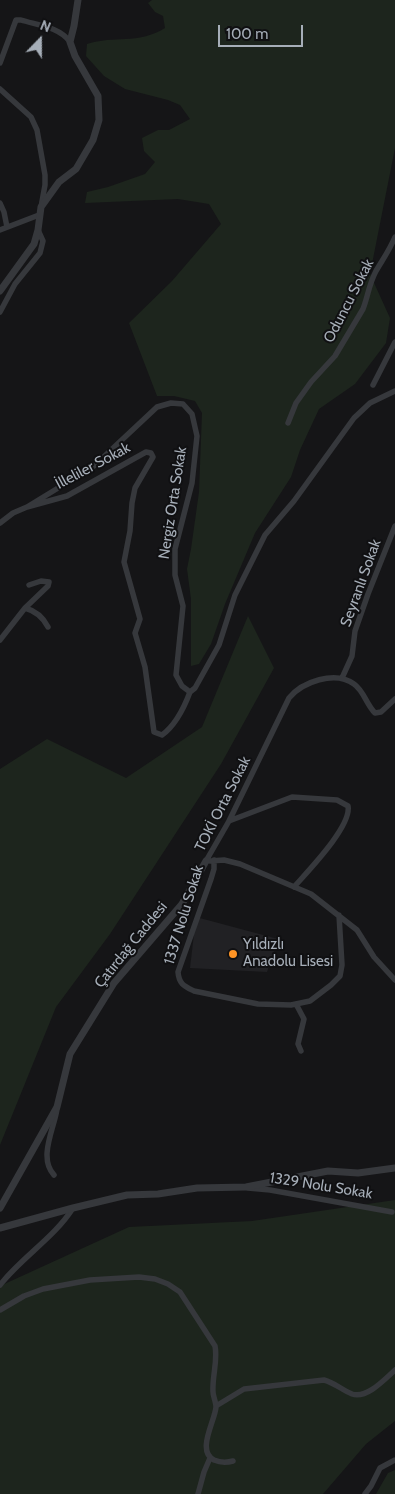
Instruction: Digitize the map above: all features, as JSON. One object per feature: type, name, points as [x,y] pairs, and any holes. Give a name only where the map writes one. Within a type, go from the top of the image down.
[{"type":"street","points":[[70,42],[78,0]]},
{"type":"street","points":[[0,62],[16,20],[58,32],[70,42],[75,56],[98,96],[99,120],[93,140],[76,169],[59,182],[41,207]]},
{"type":"street","points":[[0,89],[31,117],[37,130],[46,185],[34,244],[0,291]]},
{"type":"street","points":[[0,203],[7,227]]},
{"type":"street","points":[[0,230],[39,215]]},
{"type":"street","points":[[0,312],[15,284],[40,253],[43,241],[38,230]]},
{"type":"street","name":"Oduncu Sokak","points":[[288,423],[296,403],[311,382],[335,356],[363,309],[368,289],[395,237]]},
{"type":"street","points":[[373,384],[395,342]]},
{"type":"street","points":[[190,692],[195,688],[219,645],[235,594],[266,535],[310,481],[354,418],[370,403],[395,390]]},
{"type":"street","name":"Nergiz Orta Sokak","points":[[27,507],[94,466],[157,407],[183,404],[192,414],[197,436],[192,483],[175,549],[175,574],[183,606],[176,675],[182,686],[190,692]]},
{"type":"street","name":"İlleliler Sokak","points":[[0,522],[13,513],[27,507],[67,496],[146,452],[151,453],[153,456],[135,488],[124,562],[140,619],[135,633],[145,667],[154,732],[162,735],[168,731],[182,711],[190,692]]},
{"type":"street","name":"Seyranlı Sokak","points":[[342,678],[352,656],[355,631],[395,526]]},
{"type":"street","points":[[0,640],[25,608],[48,586],[49,582],[41,581],[29,586]]},
{"type":"street","points":[[25,608],[32,610],[42,617],[48,627]]},
{"type":"street","name":"TOKİ Orta Sokak","points":[[342,678],[324,678],[295,690],[289,698],[210,861],[224,860],[240,864],[311,894],[357,930],[374,957],[395,980]]},
{"type":"street","points":[[342,678],[353,683],[362,692],[374,713],[381,712],[395,698]]},
{"type":"street","points":[[229,821],[292,797],[337,800],[348,806],[349,812],[346,819],[333,841],[294,887]]},
{"type":"street","name":"1337 Nolu Sokak","points":[[210,861],[214,869],[178,972],[179,980],[194,991],[239,1001],[271,1004],[296,1004],[310,1001],[340,976],[342,965],[339,915]]},
{"type":"street","name":"Çatırdağ Caddesi","points":[[0,1208],[57,1107],[70,1054],[114,983],[182,904],[210,861]]},
{"type":"street","points":[[296,1004],[304,1019],[298,1044],[301,1051]]},
{"type":"street","points":[[54,1175],[49,1170],[47,1162],[49,1138],[57,1107]]},
{"type":"street","points":[[0,1228],[127,1195],[158,1194],[198,1188],[246,1187],[328,1171],[358,1174],[395,1168]]},
{"type":"street","name":"1329 Nolu Sokak","points":[[246,1187],[378,1208],[392,1212]]},
{"type":"street","points":[[0,1285],[14,1268],[63,1223],[73,1208]]},
{"type":"street","points":[[0,1310],[24,1296],[43,1289],[90,1280],[139,1277],[156,1279],[180,1292],[214,1346],[217,1354],[213,1391],[216,1406],[206,1443],[210,1458],[198,1494]]},
{"type":"street","points":[[216,1406],[244,1389],[324,1380],[332,1382],[352,1394],[364,1393],[395,1370]]},
{"type":"street","points":[[210,1458],[224,1463],[233,1461]]},
{"type":"street","points":[[364,1494],[371,1486],[380,1468],[395,1460]]},
{"type":"shaded area","points":[[152,0],[395,0],[395,148],[370,274],[390,318],[386,343],[355,384],[319,409],[300,450],[291,477],[255,533],[225,604],[211,644],[199,664],[191,666],[191,599],[187,569],[199,492],[202,413],[195,401],[174,396],[157,396],[129,323],[172,281],[221,224],[209,204],[178,199],[85,203],[87,192],[145,174],[155,162],[144,151],[142,138],[158,130],[169,130],[190,119],[180,105],[125,89],[104,76],[86,56],[87,44],[97,41],[145,36],[165,28],[163,16],[155,12],[148,3]]},
{"type":"shaded area","points":[[248,616],[274,668],[221,764],[110,934],[56,1007],[0,1145],[0,769],[47,739],[126,778],[202,727]]},
{"type":"shaded area","name":"Yıldızlı Anadolu Lisesi","points":[[196,917],[278,939],[267,972],[190,968]]},
{"type":"shaded area","points":[[395,1200],[395,1421],[366,1444],[323,1494],[0,1494],[0,1286],[129,1227],[252,1221]]},
{"type":"shaded area","points":[[395,1470],[395,1494],[376,1494],[388,1473]]},
{"type":"place","name":"Yıldızlı Anadolu Lisesi","points":[[233,954]]}]
